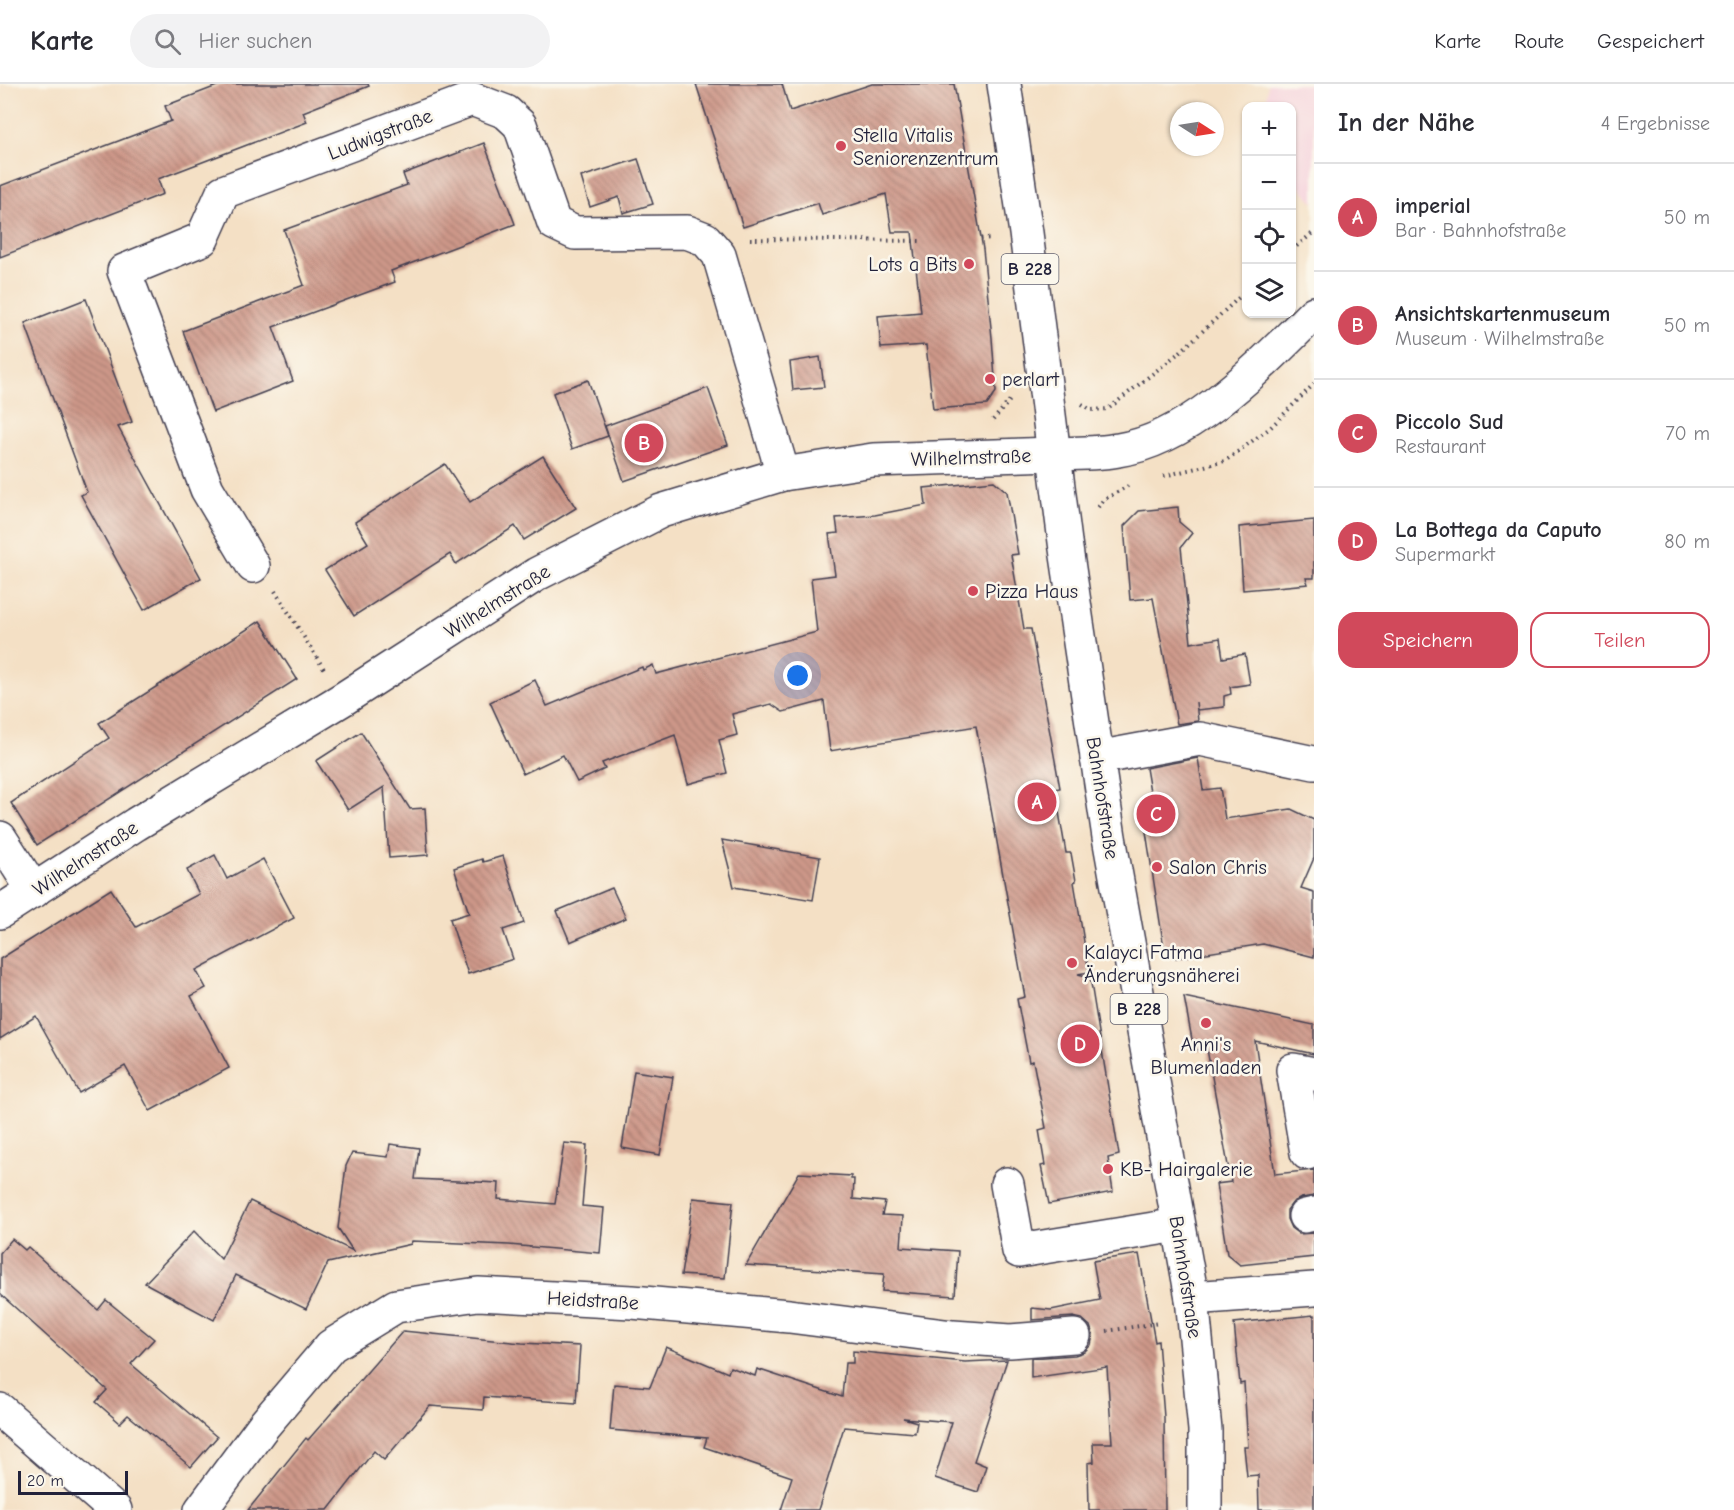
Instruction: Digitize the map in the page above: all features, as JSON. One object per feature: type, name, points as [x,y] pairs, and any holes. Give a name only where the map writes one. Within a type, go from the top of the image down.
[{"type":"street","name":"Bahnhofstraße","points":[[1004,84],[1053,454],[1109,837],[1193,1308],[1205,1430],[1205,1510]]},
{"type":"street","name":"Ludwigstraße","points":[[262,574],[207,489],[124,272],[202,239],[223,192],[472,99],[506,112],[519,125],[554,223],[575,232],[687,232],[705,239]]},
{"type":"street","points":[[705,239],[719,255],[783,474]]},
{"type":"street","name":"Wilhelmstraße","points":[[0,912],[145,818],[343,699],[537,574],[661,511],[783,474],[873,460],[1053,454],[1118,450],[1140,444],[1182,427],[1222,400],[1314,313]]},
{"type":"street","points":[[1097,758],[1200,739],[1314,763]]},
{"type":"street","points":[[0,838],[34,891]]},
{"type":"street","points":[[1307,1154],[1293,1070],[1314,1074]]},
{"type":"street","points":[[1007,1184],[1019,1251],[1178,1225]]},
{"type":"street","points":[[1193,1308],[1314,1289]]},
{"type":"street","name":"Heidstraße","points":[[201,1510],[264,1425],[332,1346],[396,1306],[478,1294],[632,1302],[789,1316],[953,1337],[1010,1341],[1074,1336]]},
{"type":"street","points":[[0,1410],[115,1510]]},
{"type":"path","points":[[1296,247],[1314,232]]},
{"type":"path","points":[[705,239],[920,241]]},
{"type":"path","points":[[262,574],[343,699]]},
{"type":"path","points":[[1074,1336],[1193,1308]]},
{"type":"shaded area","points":[[1268,84],[1314,84],[1314,203],[1296,182],[1296,102],[1266,102]]},
{"type":"building","points":[[222,84],[368,84],[369,86],[303,112],[307,122],[158,179],[163,194],[0,257],[0,186],[171,121],[165,106]]},
{"type":"building","name":"Stella Vitalis Seniorenzentrum","points":[[696,84],[782,84],[790,111],[872,84],[954,84],[983,249],[996,392],[987,405],[933,409],[926,345],[881,348],[878,316],[921,312],[912,232],[892,232],[886,194],[822,215],[818,203],[743,227]]},
{"type":"building","points":[[484,143],[515,224],[391,271],[395,282],[273,327],[293,381],[213,412],[183,331],[304,285],[284,230],[407,185],[403,174]]},
{"type":"building","points":[[638,159],[653,204],[623,213],[619,197],[590,207],[581,177]]},
{"type":"building","points":[[86,299],[132,422],[118,427],[201,578],[144,610],[81,495],[87,492],[25,323]]},
{"type":"building","points":[[820,357],[824,387],[793,390],[790,362]]},
{"type":"building","points":[[588,380],[608,436],[572,449],[553,393]]},
{"type":"building","points":[[708,388],[728,445],[624,481],[605,426]]},
{"type":"building","points":[[543,456],[576,508],[524,540],[515,526],[456,564],[450,554],[354,616],[325,570],[368,543],[355,522],[445,464],[470,502]]},
{"type":"building","points":[[994,481],[1007,492],[1018,554],[1011,555],[1024,629],[1031,629],[1060,788],[1055,789],[1066,853],[1071,853],[1076,881],[1074,882],[1089,972],[1078,974],[1090,977],[1119,1155],[1108,1158],[1113,1192],[1049,1204],[1041,1166],[1045,1165],[1039,1130],[1046,1128],[1033,1061],[1029,1062],[1017,999],[1025,997],[976,726],[830,751],[824,701],[783,712],[771,704],[732,714],[737,735],[719,740],[727,773],[688,784],[675,735],[602,763],[605,769],[577,782],[563,755],[523,774],[490,702],[535,680],[547,706],[642,667],[643,670],[653,665],[656,674],[817,632],[811,578],[835,575],[829,534],[838,533],[836,518],[875,515],[926,505],[924,488]]},
{"type":"building","points":[[1178,507],[1179,522],[1192,533],[1181,547],[1191,643],[1220,638],[1223,658],[1245,654],[1250,684],[1230,687],[1231,694],[1224,696],[1224,707],[1197,710],[1196,702],[1198,721],[1177,724],[1153,598],[1130,600],[1124,526],[1139,511]]},
{"type":"building","points":[[1314,520],[1314,578],[1306,578],[1308,584],[1243,590],[1239,527]]},
{"type":"building","points":[[260,621],[297,679],[37,845],[11,803],[109,738],[99,723]]},
{"type":"building","points":[[361,732],[410,809],[425,808],[428,855],[389,858],[384,787],[348,810],[316,761]]},
{"type":"building","points":[[1198,758],[1203,790],[1220,788],[1225,819],[1291,809],[1314,820],[1314,858],[1301,888],[1314,892],[1314,957],[1263,944],[1176,958],[1174,947],[1164,948],[1141,799],[1151,797],[1146,768]]},
{"type":"building","points":[[722,840],[820,857],[813,900],[734,887]]},
{"type":"building","points":[[215,855],[227,879],[263,859],[294,918],[196,970],[206,988],[191,996],[229,1068],[150,1111],[125,1066],[79,1093],[36,1016],[0,1039],[0,959],[111,889],[136,927],[199,894],[187,870]]},
{"type":"building","points":[[503,856],[524,923],[503,930],[513,959],[468,974],[450,919],[469,913],[454,868],[482,859],[483,862]]},
{"type":"building","points":[[612,888],[626,918],[570,942],[557,911]]},
{"type":"building","points":[[1184,997],[1314,1025],[1314,1054],[1255,1041],[1275,1174],[1314,1170],[1314,1196],[1293,1202],[1287,1210],[1287,1219],[1291,1228],[1299,1234],[1314,1233],[1314,1257],[1240,1265],[1227,1254],[1216,1184],[1231,1182],[1207,1049],[1194,1050]]},
{"type":"building","points":[[634,1071],[673,1077],[660,1155],[622,1148]]},
{"type":"building","points":[[564,1143],[587,1145],[582,1206],[604,1208],[600,1253],[509,1245],[412,1241],[411,1244],[328,1263],[306,1309],[236,1275],[214,1320],[145,1283],[194,1231],[221,1259],[250,1201],[353,1251],[338,1228],[346,1166],[352,1153],[388,1157],[390,1144],[419,1148],[415,1179],[499,1183],[498,1199],[555,1204]]},
{"type":"building","points":[[799,1173],[851,1176],[851,1179],[854,1179],[853,1199],[885,1202],[882,1215],[903,1216],[901,1247],[958,1251],[955,1296],[882,1291],[884,1274],[746,1265]]},
{"type":"building","points":[[693,1198],[733,1202],[725,1278],[681,1275]]},
{"type":"building","points":[[12,1239],[25,1250],[28,1247],[98,1310],[106,1300],[154,1339],[131,1364],[217,1437],[191,1467],[128,1415],[120,1423],[96,1402],[107,1390],[0,1294],[0,1253]]},
{"type":"building","points":[[1139,1254],[1155,1342],[1158,1341],[1164,1417],[1165,1510],[1089,1510],[1088,1463],[1094,1462],[1093,1443],[1112,1443],[1107,1367],[1031,1378],[1031,1358],[1075,1355],[1084,1352],[1091,1345],[1093,1335],[1090,1326],[1082,1319],[1073,1317],[1032,1320],[1032,1308],[1051,1310],[1100,1300],[1093,1261]]},
{"type":"building","points":[[1314,1315],[1314,1510],[1259,1510],[1258,1475],[1247,1476],[1244,1447],[1248,1447],[1244,1383],[1240,1384],[1234,1323]]},
{"type":"building","points":[[403,1331],[522,1343],[580,1346],[576,1403],[484,1397],[483,1410],[430,1406],[384,1460],[374,1451],[328,1510],[248,1510],[306,1438],[308,1440]]},
{"type":"building","points":[[666,1347],[728,1373],[730,1367],[755,1376],[757,1369],[842,1397],[845,1363],[853,1363],[853,1351],[965,1362],[1007,1360],[974,1461],[986,1466],[978,1492],[935,1478],[952,1422],[903,1418],[917,1422],[915,1433],[844,1427],[818,1510],[781,1510],[792,1477],[704,1447],[707,1438],[610,1430],[614,1384],[650,1387]]},
{"type":"place","name":"Stella Vitalis Seniorenzentrum","points":[[841,146]]},
{"type":"place","name":"Lots a Bits","points":[[969,264]]},
{"type":"place","name":"perlart","points":[[990,379]]},
{"type":"place","name":"Ansichtskartenmuseum","points":[[644,443]]},
{"type":"place","name":"Pizza Haus","points":[[973,591]]},
{"type":"place","name":"imperial","points":[[1037,802]]},
{"type":"place","name":"Piccolo Sud","points":[[1156,814]]},
{"type":"place","name":"Salon Chris","points":[[1157,867]]},
{"type":"place","name":"Kalayci Fatma Änderungsnäherei","points":[[1072,963]]},
{"type":"place","name":"Anni's Blumenladen","points":[[1206,1023]]},
{"type":"place","name":"La Bottega da Caputo","points":[[1080,1044]]},
{"type":"place","name":"KB- Hairgalerie","points":[[1108,1169]]}]
